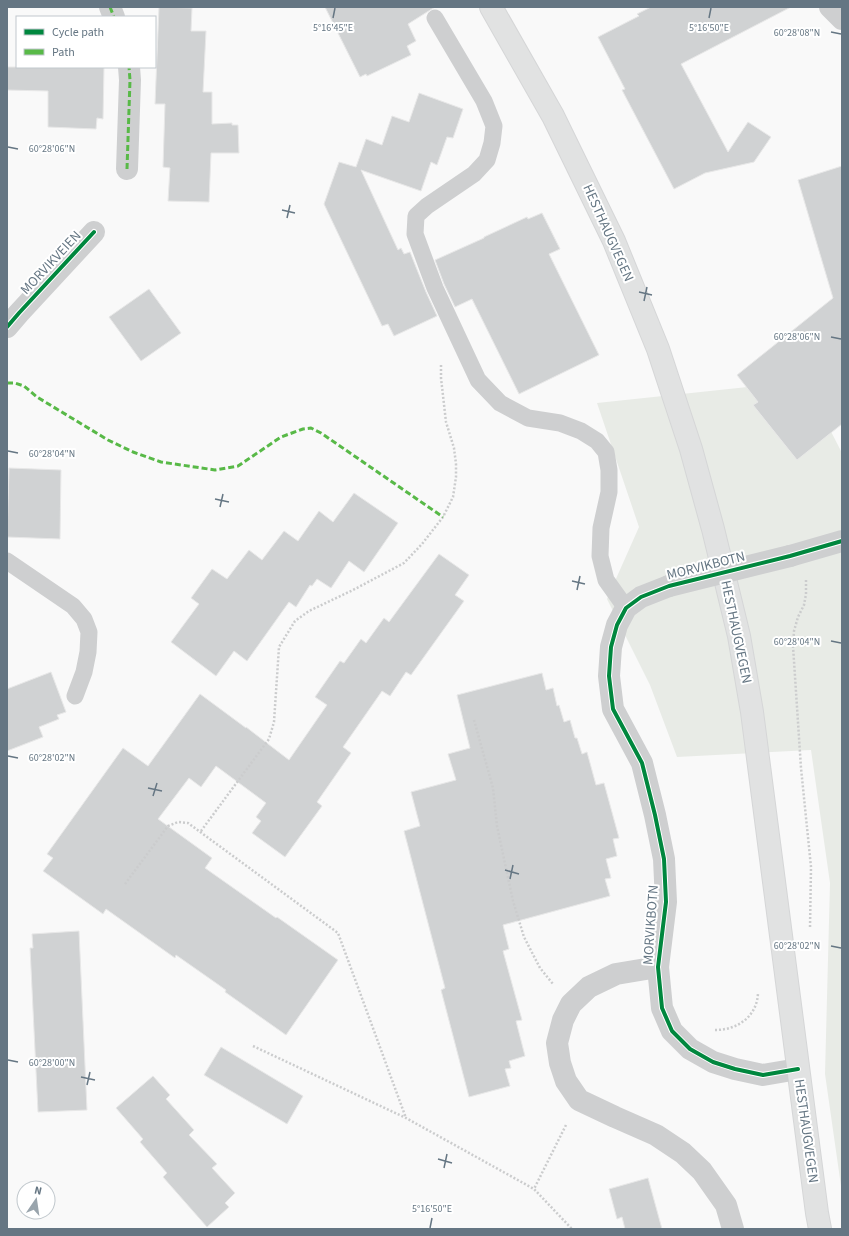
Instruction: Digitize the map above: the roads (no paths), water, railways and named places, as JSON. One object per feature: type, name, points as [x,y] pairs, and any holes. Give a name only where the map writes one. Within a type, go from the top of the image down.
[{"type":"main road","name":"HESTHAUGVEGEN","points":[[491,7],[553,116],[614,241],[658,350],[691,449],[714,529],[739,636],[752,712],[820,1229]]},
{"type":"street","points":[[830,7],[842,19]]},
{"type":"street","points":[[127,169],[129,68]]},
{"type":"street","name":"MORVIKVEIEN","points":[[7,327],[94,232]]},
{"type":"street","name":"MORVIKBOTN","points":[[798,1069],[763,1075],[735,1069],[713,1062],[690,1049],[672,1031],[662,1008],[658,967],[666,902],[664,859],[656,815],[642,763],[613,709],[609,676],[611,647],[616,626],[626,608],[641,597],[669,586],[795,555],[842,541]]},
{"type":"street","name":"MORVIKBOTN","points":[[658,967],[616,974],[589,988],[570,1004],[563,1020],[557,1043],[560,1063],[566,1081],[579,1100],[656,1135],[683,1153],[702,1171],[726,1205],[733,1229]]},
{"type":"lane","points":[[434,18],[484,101],[494,126],[492,143],[487,160],[474,174],[427,206],[416,216],[415,234],[435,288],[478,380],[500,403],[528,418],[560,423],[581,431],[597,441],[606,452],[609,470],[609,492],[601,528],[600,556],[606,580],[626,608]]},
{"type":"lane","points":[[7,561],[73,606],[84,619],[89,632],[88,652],[84,672],[75,696]]}]
